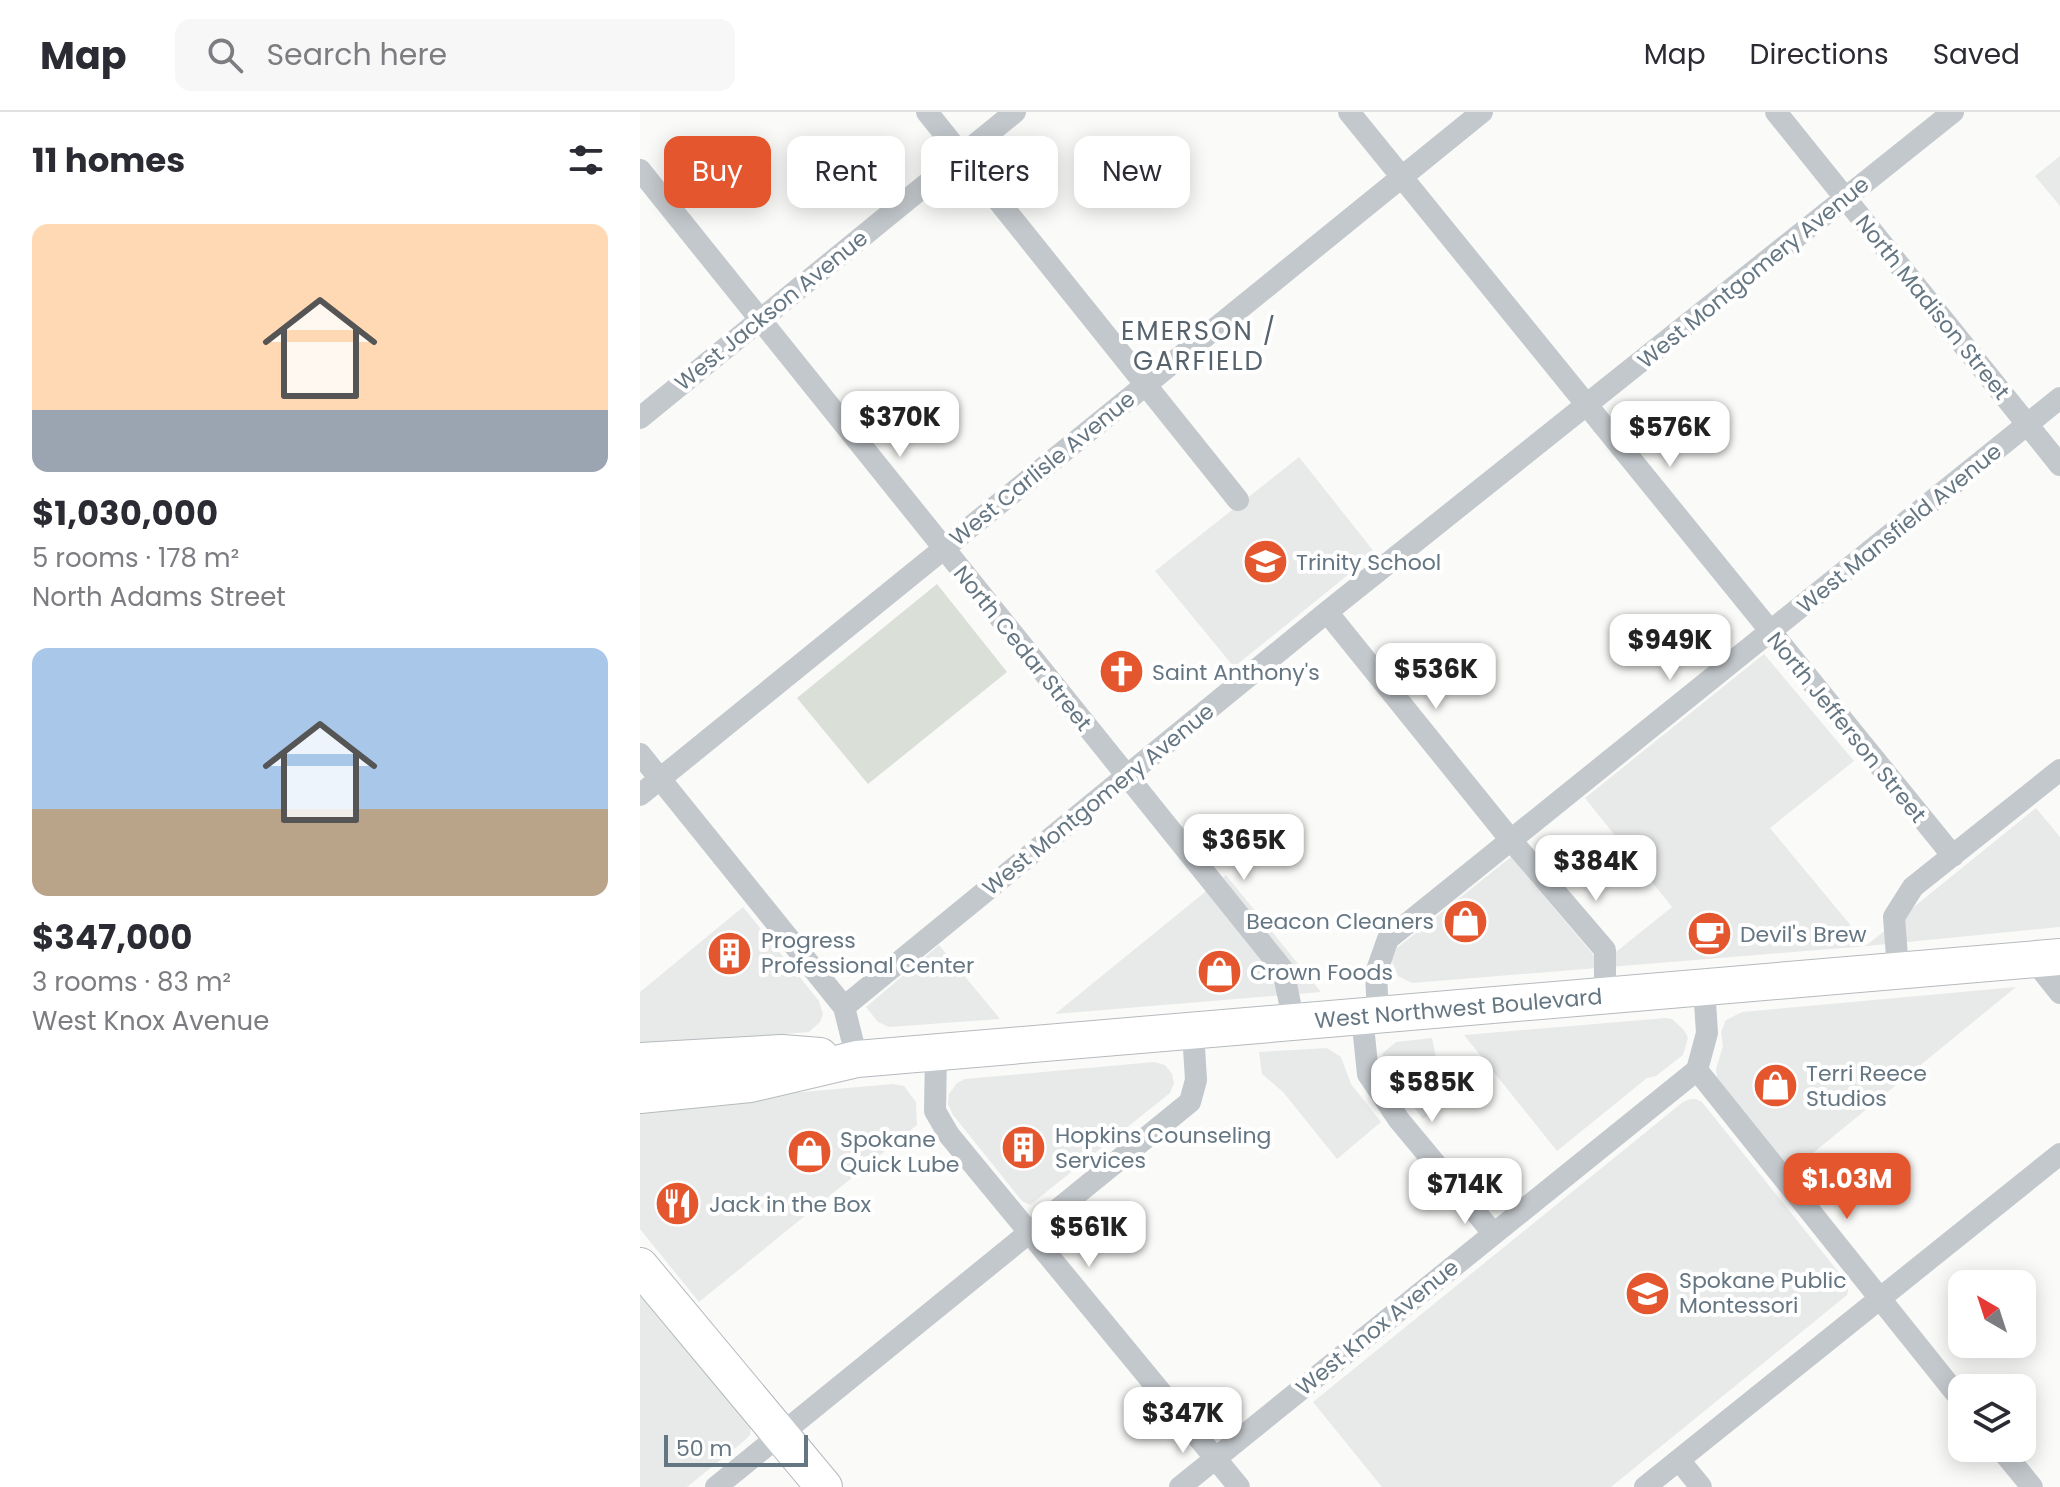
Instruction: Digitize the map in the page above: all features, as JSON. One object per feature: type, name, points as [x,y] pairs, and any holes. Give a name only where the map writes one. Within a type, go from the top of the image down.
[{"type":"main road","name":"West Northwest Boulevard","points":[[857,1059],[2047,958]]},
{"type":"main road","points":[[640,1061],[782,1053],[857,1059]]},
{"type":"main road","points":[[640,1095],[750,1084],[857,1059]]},
{"type":"main road","points":[[640,1266],[824,1487]]},
{"type":"street","points":[[927,112],[946,136]]},
{"type":"street","name":"West Jackson Avenue","points":[[985,136],[1015,112]]},
{"type":"street","name":"North Jefferson Street","points":[[1349,112],[1953,856]]},
{"type":"street","name":"West Carlisle Avenue","points":[[640,795],[1482,112]]},
{"type":"street","name":"North Madison Street","points":[[1776,112],[2060,465]]},
{"type":"street","name":"West Montgomery Avenue","points":[[844,1007],[1327,612],[1953,112]]},
{"type":"street","name":"North Cedar Street","points":[[640,170],[1283,970],[1294,1023]]},
{"type":"street","name":"West Jackson Avenue","points":[[640,418],[921,187]]},
{"type":"street","points":[[1003,208],[1238,500]]},
{"type":"street","name":"West Mansfield Avenue","points":[[1370,1016],[1376,973],[1388,939],[2060,398]]},
{"type":"street","points":[[1327,612],[1510,839],[1605,950],[1605,997]]},
{"type":"street","points":[[640,754],[844,1007],[857,1059]]},
{"type":"street","points":[[1898,970],[1894,917],[1913,887],[2060,770]]},
{"type":"street","points":[[2047,958],[2060,993]]},
{"type":"street","points":[[1704,987],[1707,1033],[1697,1070],[1948,1384]]},
{"type":"street","points":[[1370,1016],[1368,1074],[1399,1120],[1493,1233]]},
{"type":"street","points":[[716,1487],[1190,1102],[1196,1080],[1193,1032]]},
{"type":"street","points":[[936,1052],[935,1111],[938,1119],[1239,1487]]},
{"type":"street","name":"West Knox Avenue","points":[[1180,1487],[1697,1070]]},
{"type":"street","points":[[1645,1487],[2060,1154]]},
{"type":"street","points":[[1679,1460],[1701,1487]]},
{"type":"street","points":[[2011,1462],[2032,1487]]},
{"type":"shaded area","points":[[2060,156],[2060,206],[2035,176]]},
{"type":"shaded area","name":"Trinity School","points":[[1299,457],[1375,553],[1234,667],[1155,571]]},
{"type":"shaded area","points":[[937,584],[1007,672],[868,784],[797,698]]},
{"type":"shaded area","points":[[1764,654],[1854,761],[1770,828],[1867,945],[2036,808],[2060,837],[2060,927],[1867,946],[1412,983],[1398,976],[1392,962],[1397,948],[1511,857],[1601,964],[1672,907],[1585,798]]},
{"type":"shaded area","points":[[1226,875],[1321,992],[1055,1014]]},
{"type":"shaded area","points":[[743,907],[819,1001],[823,1014],[820,1022],[809,1032],[640,1046],[640,992]]},
{"type":"shaded area","points":[[939,945],[1000,1019],[889,1027],[878,1022],[866,1007]]},
{"type":"shaded area","points":[[2016,987],[1791,1171],[1717,1078],[1716,1069],[1723,1046],[1721,1032],[1726,1020],[1742,1012]]},
{"type":"shaded area","points":[[1672,1019],[1688,1038],[1683,1055],[1656,1076],[1647,1078],[1557,1151],[1464,1035]]},
{"type":"shaded area","points":[[1432,1038],[1436,1058],[1459,1088],[1423,1119],[1384,1070],[1383,1053],[1396,1042]]},
{"type":"shaded area","points":[[1327,1048],[1341,1057],[1351,1084],[1381,1122],[1337,1159],[1283,1092],[1262,1074],[1259,1052]]},
{"type":"shaded area","points":[[1154,1062],[1165,1065],[1172,1074],[1174,1083],[1170,1093],[1030,1205],[1022,1201],[953,1115],[948,1104],[949,1094],[957,1083],[965,1079]]},
{"type":"shaded area","points":[[893,1084],[904,1086],[916,1102],[917,1125],[699,1302],[640,1229],[640,1106]]},
{"type":"shaded area","name":"Spokane Public Montessori","points":[[1690,1099],[1702,1102],[1849,1285],[1847,1295],[1611,1487],[1382,1487],[1313,1402]]},
{"type":"shaded area","points":[[640,1293],[751,1427],[750,1435],[744,1441],[687,1487],[640,1487]]},
{"type":"place","name":"Trinity School","points":[[1265,562]]},
{"type":"place","name":"Saint Anthony's","points":[[1121,672]]},
{"type":"place","name":"Beacon Cleaners","points":[[1465,921]]},
{"type":"place","name":"Devil's Brew","points":[[1709,934]]},
{"type":"place","name":"Progress Professional Center","points":[[730,953]]},
{"type":"place","name":"Crown Foods","points":[[1219,972]]},
{"type":"place","name":"Terri Reece Studios","points":[[1775,1086]]},
{"type":"place","name":"Hopkins Counseling Services","points":[[1024,1148]]},
{"type":"place","name":"Spokane Quick Lube","points":[[809,1152]]},
{"type":"place","name":"Jack in the Box","points":[[678,1204]]},
{"type":"place","name":"Spokane Public Montessori","points":[[1648,1293]]},
{"type":"district","name":"EMERSON / GARFIELD","points":[[1199,346]]}]
